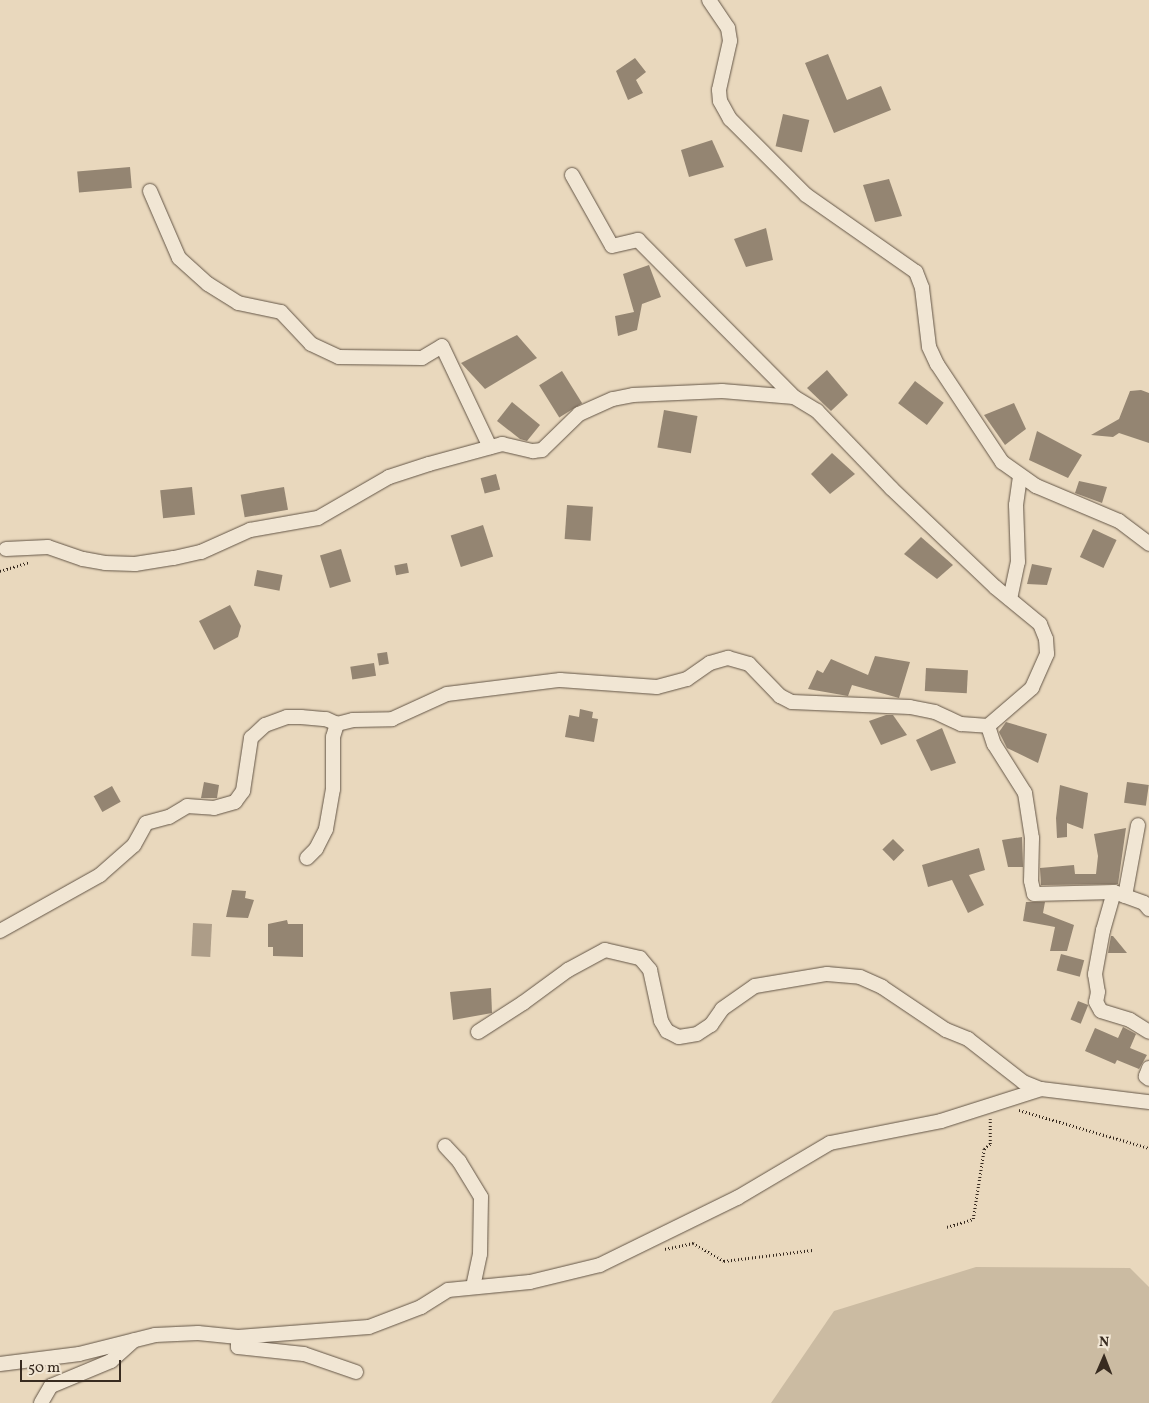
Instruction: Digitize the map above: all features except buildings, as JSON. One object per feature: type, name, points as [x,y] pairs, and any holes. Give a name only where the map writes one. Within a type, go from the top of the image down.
[{"type":"street","points":[[709,0],[722,16],[729,34],[729,50],[719,90],[720,100],[730,119],[806,195],[916,272],[922,288],[929,347],[937,364],[999,458],[1020,477],[1118,521],[1149,544]]},
{"type":"street","points":[[0,931],[100,875],[130,849],[146,823],[169,816],[187,806],[214,808],[235,802],[243,791],[251,738],[265,725],[287,718],[326,719],[337,724],[353,720],[392,719],[440,696],[467,690],[560,680],[657,687],[688,679],[710,663],[728,658],[749,664],[780,696],[792,702],[910,706],[935,712],[960,724],[988,726],[1032,688],[1047,654],[1046,639],[1040,624],[1010,599],[891,488],[817,411],[794,397],[638,240],[612,246],[572,175]]},
{"type":"street","points":[[150,191],[179,258],[208,284],[238,303],[281,312],[311,344],[339,357],[422,358],[442,346],[490,447]]},
{"type":"street","points":[[6,549],[48,547],[83,560],[119,563],[154,561],[201,552],[250,530],[318,518],[389,477],[490,447],[510,444],[533,451],[542,450],[580,414],[604,402],[633,395],[722,392],[794,397]]},
{"type":"street","points":[[1010,599],[1018,562],[1016,505],[1020,477]]},
{"type":"street","points":[[307,858],[316,849],[326,829],[333,788],[333,737],[337,724]]},
{"type":"street","points":[[988,726],[994,744],[1025,793],[1032,838],[1030,881],[1034,894],[1120,894],[1144,903],[1149,909]]},
{"type":"street","points":[[1138,825],[1120,894],[1103,930],[1095,974],[1098,992],[1096,1002],[1101,1011],[1130,1020],[1149,1032]]},
{"type":"street","points":[[478,1032],[580,961],[605,950],[640,958],[650,970],[661,1020],[667,1031],[679,1037],[696,1034],[711,1025],[722,1009],[755,986],[827,974],[860,977],[882,986],[946,1030],[968,1039],[1023,1082],[1041,1089],[1149,1102]]},
{"type":"street","points":[[1149,1068],[1146,1076],[1149,1079]]},
{"type":"street","points":[[0,1364],[46,1360],[134,1340],[183,1333],[238,1337],[369,1326],[420,1306],[448,1290],[473,1286],[489,1288],[530,1282],[600,1265],[728,1202],[830,1142],[941,1121],[1041,1089]]},
{"type":"street","points":[[446,1146],[459,1161],[481,1198],[480,1254],[473,1286]]},
{"type":"street","points":[[238,1337],[238,1347],[304,1354],[356,1372]]},
{"type":"street","points":[[41,1403],[51,1386],[111,1361],[134,1340]]},
{"type":"path","points":[[947,1227],[972,1219],[984,1149],[990,1144],[993,1104],[1149,1148]]},
{"type":"path","points":[[663,1249],[693,1243],[724,1261],[812,1250]]},
{"type":"shaded area","points":[[193,923],[212,924],[210,957],[191,956]]},
{"type":"shaded area","points":[[976,1267],[1130,1268],[1149,1287],[1149,1403],[771,1403],[834,1311]]}]
